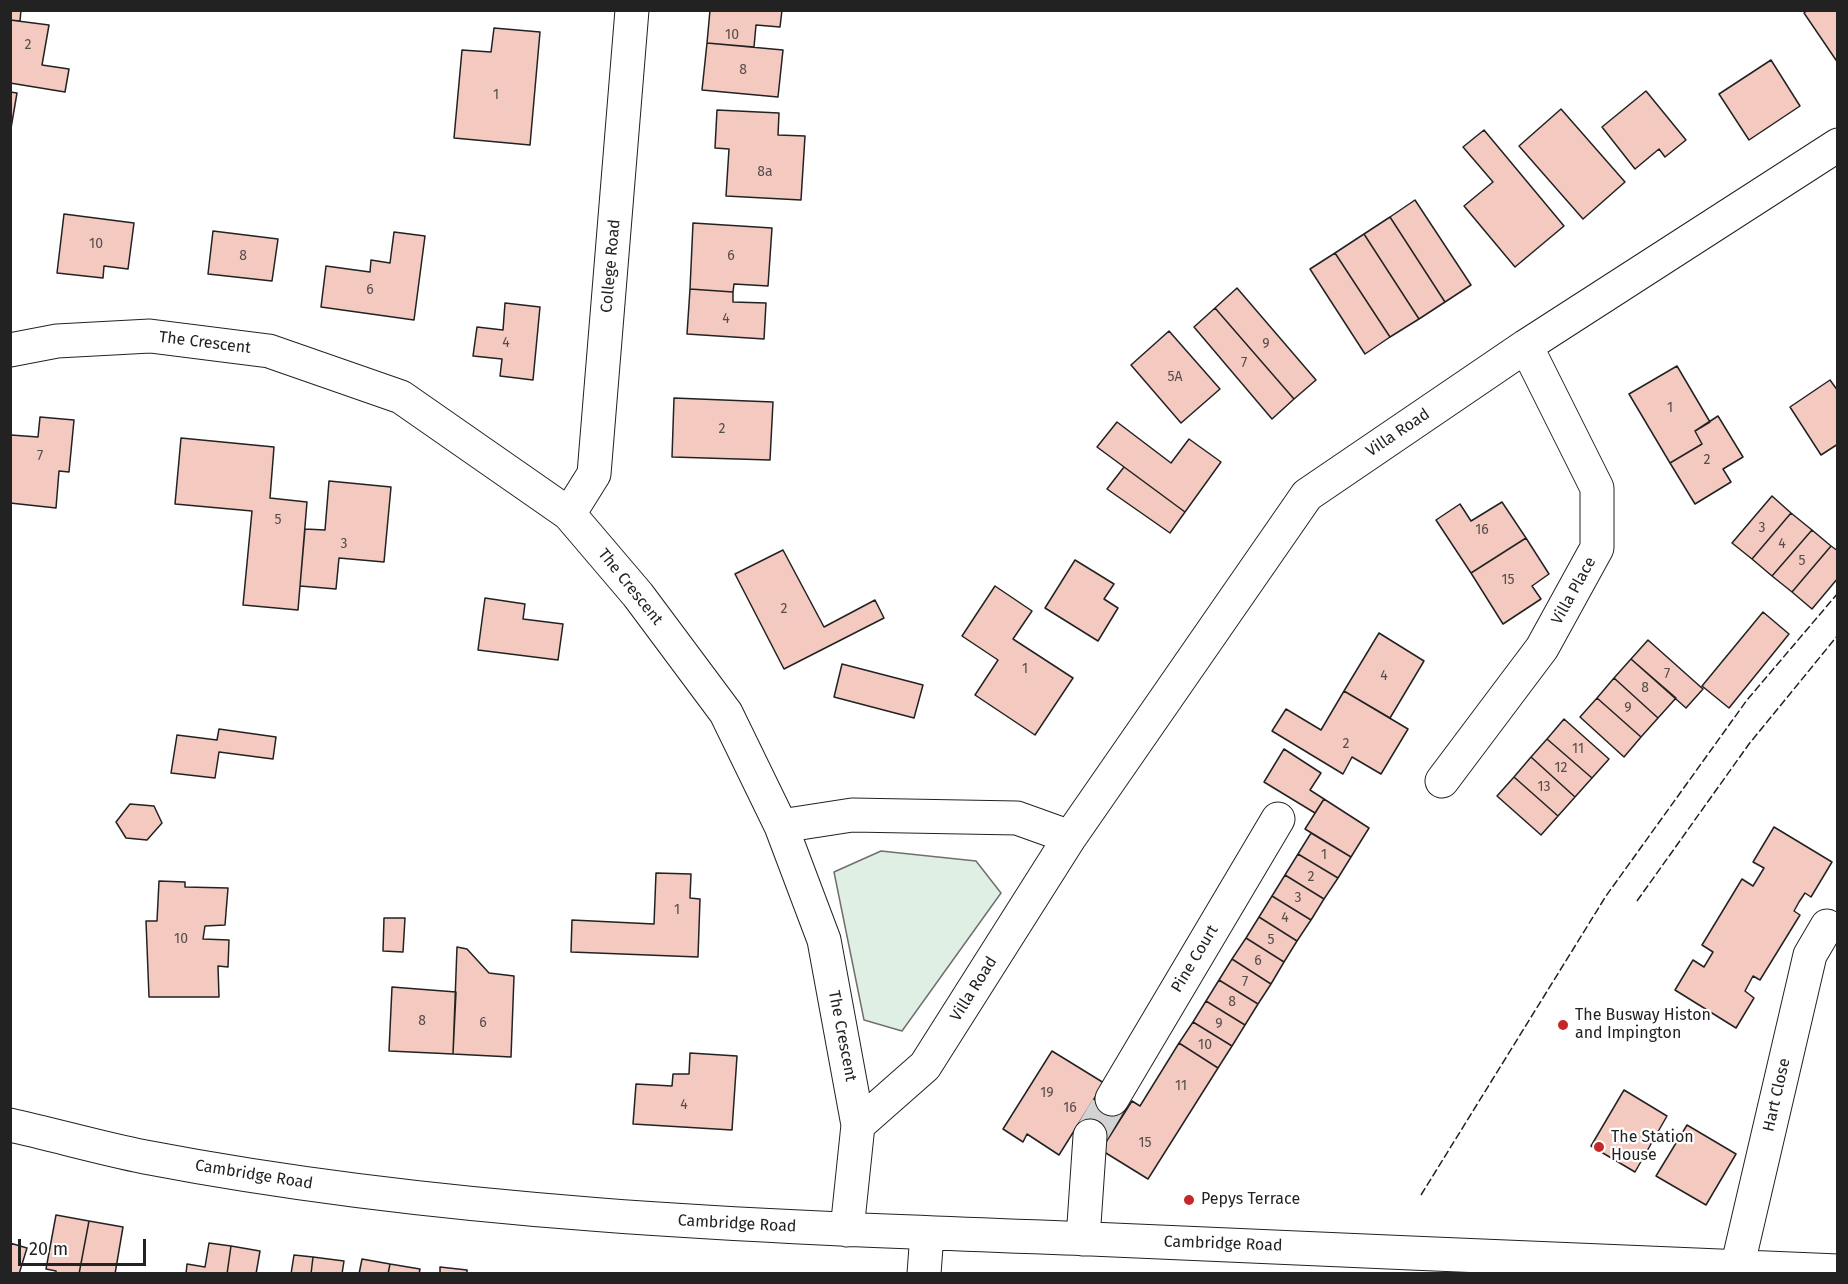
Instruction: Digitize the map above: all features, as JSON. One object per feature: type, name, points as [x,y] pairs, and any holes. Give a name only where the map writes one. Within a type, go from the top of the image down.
[{"type":"street","name":"College Road","points":[[568,514],[594,474],[632,10]]},
{"type":"street","name":"Villa Road","points":[[858,1125],[925,1066],[1070,837],[1307,495],[1526,346],[1838,145]]},
{"type":"street","name":"The Crescent","points":[[10,350],[57,341],[150,336],[269,351],[401,397],[568,514],[638,595],[726,713],[781,826],[824,940],[858,1125],[847,1230]]},
{"type":"street","name":"Villa Place","points":[[1442,781],[1542,648],[1598,548],[1597,488],[1526,346]]},
{"type":"street","points":[[781,826],[852,815],[1017,818],[1070,837]]},
{"type":"street","name":"Pine Court","points":[[1112,1099],[1278,819]]},
{"type":"street","name":"Hart Close","points":[[1737,1268],[1810,955],[1827,926]]},
{"type":"street","name":"Cambridge Road","points":[[10,1125],[143,1156],[378,1193],[636,1218],[847,1230],[1472,1254],[1549,1266],[1838,1271]]},
{"type":"street","points":[[1083,1239],[1090,1136]]},
{"type":"street","points":[[924,1274],[927,1233]]},
{"type":"green space","points":[[881,851],[976,861],[1001,893],[902,1031],[864,1020],[834,872]]},
{"type":"building","points":[[10,10],[21,10],[20,21],[10,20]]},
{"type":"building","points":[[710,10],[782,10],[780,27],[756,25],[754,47],[707,43]]},
{"type":"building","points":[[1808,10],[1838,10],[1838,63],[1804,13]]},
{"type":"building","points":[[10,20],[49,25],[42,65],[69,69],[65,92],[10,83]]},
{"type":"building","points":[[494,28],[540,32],[530,145],[454,138],[462,50],[491,52]]},
{"type":"building","points":[[707,43],[783,50],[778,97],[702,90]]},
{"type":"building","points":[[1771,60],[1800,106],[1749,140],[1719,94]]},
{"type":"building","points":[[1646,91],[1686,140],[1665,157],[1659,149],[1635,169],[1602,127]]},
{"type":"building","points":[[10,92],[17,93],[10,134]]},
{"type":"building","points":[[1561,109],[1625,182],[1583,219],[1519,146]]},
{"type":"building","points":[[717,110],[779,113],[778,135],[805,136],[801,200],[726,196],[729,149],[715,148]]},
{"type":"building","points":[[1484,130],[1564,226],[1515,267],[1464,206],[1493,182],[1463,147]]},
{"type":"building","points":[[1415,200],[1471,285],[1445,302],[1390,217]]},
{"type":"building","points":[[64,214],[134,223],[128,269],[104,266],[103,278],[57,273]]},
{"type":"building","points":[[1390,217],[1445,302],[1419,319],[1364,234]]},
{"type":"building","points":[[693,223],[772,228],[768,286],[734,284],[733,292],[690,289]]},
{"type":"building","points":[[213,231],[278,239],[272,281],[208,274]]},
{"type":"building","points":[[394,232],[425,236],[414,320],[321,307],[326,266],[370,272],[371,260],[390,263]]},
{"type":"building","points":[[1364,234],[1419,319],[1390,337],[1335,253]]},
{"type":"building","points":[[1335,253],[1390,337],[1365,354],[1310,269]]},
{"type":"building","points":[[1237,288],[1316,380],[1294,399],[1215,308]]},
{"type":"building","points":[[690,289],[733,292],[733,302],[766,303],[764,339],[687,334]]},
{"type":"building","points":[[505,303],[540,307],[533,380],[500,376],[502,359],[473,356],[477,327],[503,330]]},
{"type":"building","points":[[1215,308],[1294,399],[1272,419],[1194,327]]},
{"type":"building","points":[[1169,331],[1220,389],[1181,423],[1131,365]]},
{"type":"building","points":[[1677,366],[1710,422],[1695,431],[1702,444],[1670,463],[1629,394]]},
{"type":"building","points":[[1830,380],[1838,391],[1838,444],[1821,455],[1790,407]]},
{"type":"building","points":[[674,398],[773,402],[770,460],[672,457]]},
{"type":"building","points":[[1718,416],[1743,457],[1723,469],[1731,482],[1695,504],[1670,463],[1702,444],[1695,431]]},
{"type":"building","points":[[40,417],[74,420],[69,472],[59,471],[56,508],[10,503],[11,435],[38,437]]},
{"type":"building","points":[[1117,422],[1171,463],[1189,439],[1221,462],[1185,512],[1097,447]]},
{"type":"building","points":[[181,438],[274,447],[270,498],[307,502],[298,610],[243,605],[252,511],[175,504]]},
{"type":"building","points":[[1124,467],[1185,512],[1170,533],[1107,489]]},
{"type":"building","points":[[329,481],[391,487],[384,562],[339,558],[336,589],[300,586],[305,529],[325,530]]},
{"type":"building","points":[[1772,496],[1791,513],[1752,559],[1732,543]]},
{"type":"building","points":[[1502,502],[1526,538],[1471,573],[1436,520],[1460,504],[1471,521]]},
{"type":"building","points":[[1791,513],[1812,530],[1772,576],[1752,559]]},
{"type":"building","points":[[1812,530],[1831,546],[1792,592],[1772,576]]},
{"type":"building","points":[[1526,538],[1549,574],[1532,586],[1541,599],[1503,624],[1471,573]]},
{"type":"building","points":[[1831,546],[1838,551],[1838,578],[1812,609],[1792,592]]},
{"type":"building","points":[[783,550],[824,627],[875,600],[884,618],[784,669],[735,574]]},
{"type":"building","points":[[1075,560],[1114,584],[1104,599],[1118,608],[1098,641],[1045,608]]},
{"type":"building","points":[[995,586],[1032,611],[1013,639],[1073,678],[1035,735],[975,695],[998,660],[962,636]]},
{"type":"building","points":[[485,598],[525,604],[523,619],[563,624],[558,660],[478,650]]},
{"type":"building","points":[[1763,612],[1789,634],[1729,708],[1702,686]]},
{"type":"building","points":[[1379,633],[1424,661],[1390,718],[1344,691]]},
{"type":"building","points":[[1648,640],[1703,689],[1686,708],[1631,659]]},
{"type":"building","points":[[1631,659],[1676,698],[1658,718],[1614,678]]},
{"type":"building","points":[[842,664],[923,685],[914,718],[834,697]]},
{"type":"building","points":[[1614,678],[1658,718],[1641,737],[1597,698]]},
{"type":"building","points":[[1344,691],[1408,729],[1381,774],[1352,757],[1343,774],[1272,731],[1286,709],[1321,730]]},
{"type":"building","points":[[1597,698],[1641,737],[1624,757],[1580,717]]},
{"type":"building","points":[[1564,719],[1609,759],[1592,778],[1547,739]]},
{"type":"building","points":[[219,729],[276,737],[273,759],[219,752],[215,778],[171,773],[177,735],[217,740]]},
{"type":"building","points":[[1547,739],[1592,778],[1575,797],[1531,757]]},
{"type":"building","points":[[1284,749],[1321,773],[1310,790],[1324,799],[1315,813],[1264,782]]},
{"type":"building","points":[[1531,757],[1575,797],[1558,816],[1514,777]]},
{"type":"building","points":[[1514,777],[1558,816],[1541,835],[1497,796]]},
{"type":"building","points":[[1324,799],[1369,828],[1351,857],[1305,829]]},
{"type":"building","points":[[130,804],[154,806],[162,823],[147,840],[126,838],[116,822]]},
{"type":"building","points":[[1774,827],[1832,862],[1811,897],[1805,893],[1799,902],[1794,911],[1800,915],[1760,980],[1753,976],[1745,991],[1754,998],[1736,1028],[1675,990],[1693,960],[1704,967],[1713,952],[1702,945],[1742,879],[1753,886],[1764,868],[1753,862]]},
{"type":"building","points":[[1311,833],[1351,857],[1338,878],[1298,854]]},
{"type":"building","points":[[1298,854],[1338,878],[1324,899],[1285,875]]},
{"type":"building","points":[[656,873],[691,874],[690,898],[700,899],[698,957],[571,952],[572,920],[654,924]]},
{"type":"building","points":[[1285,875],[1324,899],[1311,920],[1272,896]]},
{"type":"building","points":[[159,881],[185,882],[185,887],[228,888],[225,925],[205,926],[203,939],[229,940],[228,967],[218,966],[219,997],[149,997],[146,921],[157,921]]},
{"type":"building","points":[[1272,896],[1311,920],[1297,941],[1259,917]]},
{"type":"building","points":[[1259,917],[1297,941],[1284,962],[1246,938]]},
{"type":"building","points":[[384,918],[405,918],[403,952],[383,951]]},
{"type":"building","points":[[1246,938],[1284,962],[1271,984],[1232,959]]},
{"type":"building","points":[[457,947],[467,949],[489,973],[514,976],[511,1057],[453,1054]]},
{"type":"building","points":[[1232,959],[1271,984],[1258,1004],[1219,980]]},
{"type":"building","points":[[1219,980],[1258,1004],[1245,1025],[1206,1001]]},
{"type":"building","points":[[392,987],[456,992],[453,1054],[389,1051]]},
{"type":"building","points":[[1206,1001],[1245,1025],[1232,1046],[1193,1022]]},
{"type":"building","points":[[1193,1022],[1232,1046],[1218,1068],[1179,1043]]},
{"type":"building","points":[[1179,1043],[1218,1068],[1148,1179],[1101,1150],[1132,1101],[1140,1106]]},
{"type":"building","points":[[1052,1051],[1104,1083],[1059,1155],[1027,1134],[1023,1142],[1003,1129]]},
{"type":"building","points":[[690,1053],[737,1056],[732,1130],[633,1124],[636,1084],[672,1086],[673,1074],[689,1074]]},
{"type":"building","points":[[1624,1090],[1667,1116],[1635,1172],[1591,1146]]},
{"type":"building","points":[[1100,1091],[1127,1108],[1104,1145],[1077,1127]]},
{"type":"building","points":[[1687,1125],[1736,1154],[1706,1205],[1656,1176]]},
{"type":"building","points":[[56,1215],[89,1221],[79,1274],[56,1274],[56,1271],[46,1269]]},
{"type":"building","points":[[89,1221],[123,1227],[115,1274],[79,1274]]},
{"type":"building","points":[[10,1243],[27,1248],[19,1274],[10,1274]]},
{"type":"building","points":[[209,1243],[231,1246],[227,1274],[186,1274],[187,1264],[205,1267]]},
{"type":"building","points":[[231,1246],[260,1251],[256,1274],[227,1274]]},
{"type":"building","points":[[294,1255],[313,1257],[311,1274],[291,1274]]},
{"type":"building","points":[[313,1257],[344,1261],[342,1274],[311,1274]]},
{"type":"building","points":[[362,1259],[390,1264],[388,1274],[359,1274]]},
{"type":"building","points":[[390,1264],[420,1269],[419,1274],[388,1274]]},
{"type":"building","points":[[440,1267],[467,1270],[467,1274],[440,1274]]},
{"type":"tunnel","points":[[1090,1136],[1112,1099]]},
{"type":"fence","points":[[1421,1195],[1606,896],[1747,700],[1838,593]]},
{"type":"fence","points":[[1637,901],[1749,744],[1838,635]]},
{"type":"place","name":"The Busway Histon and Impington","points":[[1563,1025]]},
{"type":"place","name":"The Station House","points":[[1599,1147]]},
{"type":"place","name":"Pepys Terrace","points":[[1189,1200]]}]
